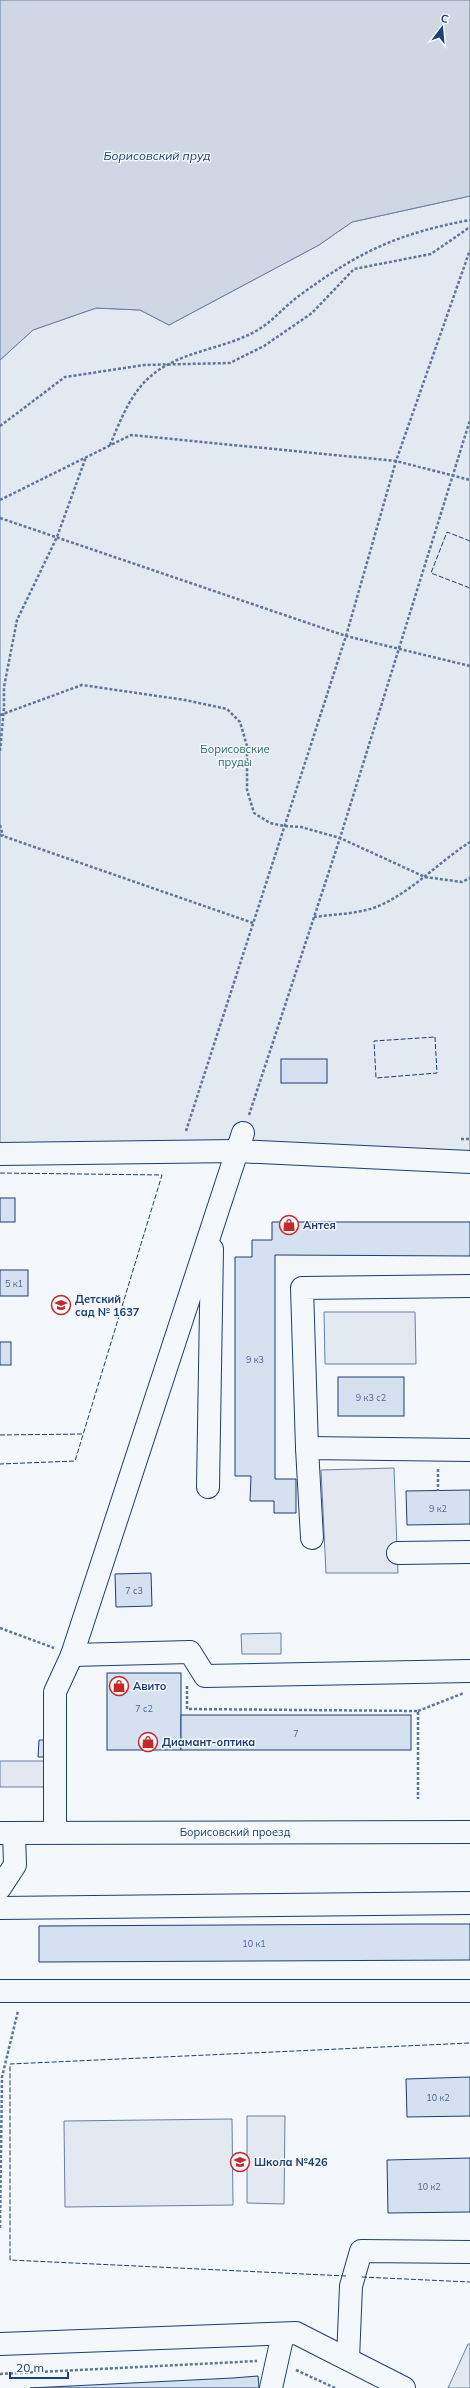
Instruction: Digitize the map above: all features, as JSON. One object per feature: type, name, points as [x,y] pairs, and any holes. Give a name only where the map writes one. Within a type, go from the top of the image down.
[{"type":"street","points":[[0,1154],[240,1142],[470,1162]]},
{"type":"street","points":[[55,1832],[55,1692],[72,1655],[240,1142]]},
{"type":"street","points":[[208,1487],[213,1226]]},
{"type":"street","points":[[312,1538],[307,1448],[302,1288],[470,1286]]},
{"type":"street","points":[[307,1448],[470,1450]]},
{"type":"street","points":[[398,1553],[470,1552]]},
{"type":"street","points":[[72,1655],[190,1652],[205,1676],[469,1681]]},
{"type":"street","name":"Борисовский проезд","points":[[7,1833],[470,1832]]},
{"type":"street","points":[[0,1888],[15,1865],[7,1833]]},
{"type":"street","points":[[0,1908],[470,1903]]},
{"type":"street","points":[[0,1991],[470,1991]]},
{"type":"street","points":[[348,2359],[351,2286],[361,2251],[470,2252]]},
{"type":"street","points":[[0,2344],[296,2333],[404,2388]]},
{"type":"street","points":[[271,2388],[283,2334]]},
{"type":"path","points":[[110,446],[130,401],[155,373],[186,354],[218,347],[256,331],[282,312],[296,297],[338,268],[381,244],[427,228],[470,220]]},
{"type":"path","points":[[0,426],[64,377],[144,365],[230,363],[264,346],[312,313],[354,269],[431,254],[470,227]]},
{"type":"path","points":[[192,1134],[185,1134],[346,636],[396,461],[470,250]]},
{"type":"path","points":[[240,1142],[340,838],[470,420]]},
{"type":"path","points":[[0,500],[131,435],[396,461],[452,474],[470,480]]},
{"type":"path","points":[[0,751],[4,713],[4,687],[17,620],[57,537],[86,457]]},
{"type":"path","points":[[0,518],[346,636],[470,666]]},
{"type":"path","points":[[0,715],[82,685],[185,700],[227,709],[240,722],[247,746],[247,790],[254,813],[270,823],[301,827],[340,838],[425,877],[462,882],[470,878]]},
{"type":"path","points":[[0,825],[2,836],[252,923]]},
{"type":"path","points":[[314,917],[349,913],[382,904],[425,877],[470,842]]},
{"type":"path","points":[[0,1628],[72,1655]]},
{"type":"path","points":[[187,1680],[188,1709],[418,1711],[469,1681]]},
{"type":"path","points":[[418,1711],[418,1799]]},
{"type":"path","points":[[0,2228],[2,2077],[22,1991]]},
{"type":"path","points":[[0,2374],[277,2360],[335,2388]]},
{"type":"green space","name":"Борисовские пруды","points":[[470,196],[470,1153],[0,1149],[0,360],[33,330],[96,308],[140,310],[169,325],[319,245],[352,222]]},
{"type":"green space","points":[[324,1312],[415,1312],[416,1364],[325,1364]]},
{"type":"green space","points":[[281,1633],[281,1654],[242,1654],[241,1634]]},
{"type":"green space","points":[[247,2116],[285,2116],[284,2204],[247,2203]]},
{"type":"green space","points":[[232,2119],[233,2205],[65,2207],[64,2121]]},
{"type":"shaded area","points":[[394,1468],[398,1573],[326,1573],[321,1470]]},
{"type":"shaded area","points":[[0,1761],[45,1761],[46,1787],[0,1787]]},
{"type":"shaded area","points":[[468,2344],[470,2344],[470,2388],[448,2388]]},
{"type":"water","name":"Борисовский пруд","points":[[0,0],[470,0],[470,196],[352,222],[319,245],[169,325],[140,310],[96,308],[33,330],[0,360]]},
{"type":"building","points":[[281,1059],[327,1059],[327,1083],[281,1083]]},
{"type":"building","points":[[0,1198],[15,1198],[15,1222],[0,1222]]},
{"type":"building","points":[[272,1222],[470,1222],[470,1256],[275,1255],[275,1479],[296,1479],[296,1513],[274,1513],[274,1501],[250,1501],[251,1476],[235,1476],[235,1257],[252,1257],[252,1240],[272,1240]]},
{"type":"building","points":[[0,1270],[28,1270],[28,1296],[0,1296]]},
{"type":"building","points":[[0,1342],[11,1342],[11,1365],[0,1365]]},
{"type":"building","points":[[338,1377],[404,1377],[404,1416],[338,1416]]},
{"type":"building","points":[[470,1490],[470,1524],[407,1525],[406,1491]]},
{"type":"building","points":[[151,1573],[152,1606],[116,1607],[115,1574]]},
{"type":"building","points":[[107,1673],[181,1673],[181,1750],[107,1750]]},
{"type":"building","points":[[181,1715],[411,1715],[411,1750],[181,1750]]},
{"type":"building","points":[[39,1740],[49,1740],[49,1757],[38,1757]]},
{"type":"building","points":[[470,1924],[470,1960],[39,1962],[39,1926]]},
{"type":"building","points":[[470,2077],[470,2116],[407,2117],[406,2079]]},
{"type":"building","points":[[470,2158],[470,2212],[388,2213],[387,2160]]},
{"type":"building","points":[[258,2376],[259,2388],[30,2388],[233,2378]]},
{"type":"fence","points":[[470,541],[447,532],[431,573],[470,588]]},
{"type":"fence","points":[[435,1037],[437,1073],[376,1078],[374,1041],[435,1037]]},
{"type":"fence","points":[[0,1173],[162,1175],[75,1461],[0,1464]]},
{"type":"fence","points":[[0,1435],[83,1434]]},
{"type":"fence","points":[[346,2276],[10,2260],[10,2064],[470,2043]]},
{"type":"fence","points":[[362,2277],[470,2282]]},
{"type":"place","name":"Антея","points":[[289,1225]]},
{"type":"place","name":"Детский сад № 1637","points":[[61,1305]]},
{"type":"place","name":"Авито","points":[[119,1686]]},
{"type":"place","name":"Диамант-оптика","points":[[148,1742]]},
{"type":"place","name":"Школа №426","points":[[240,2162]]}]
